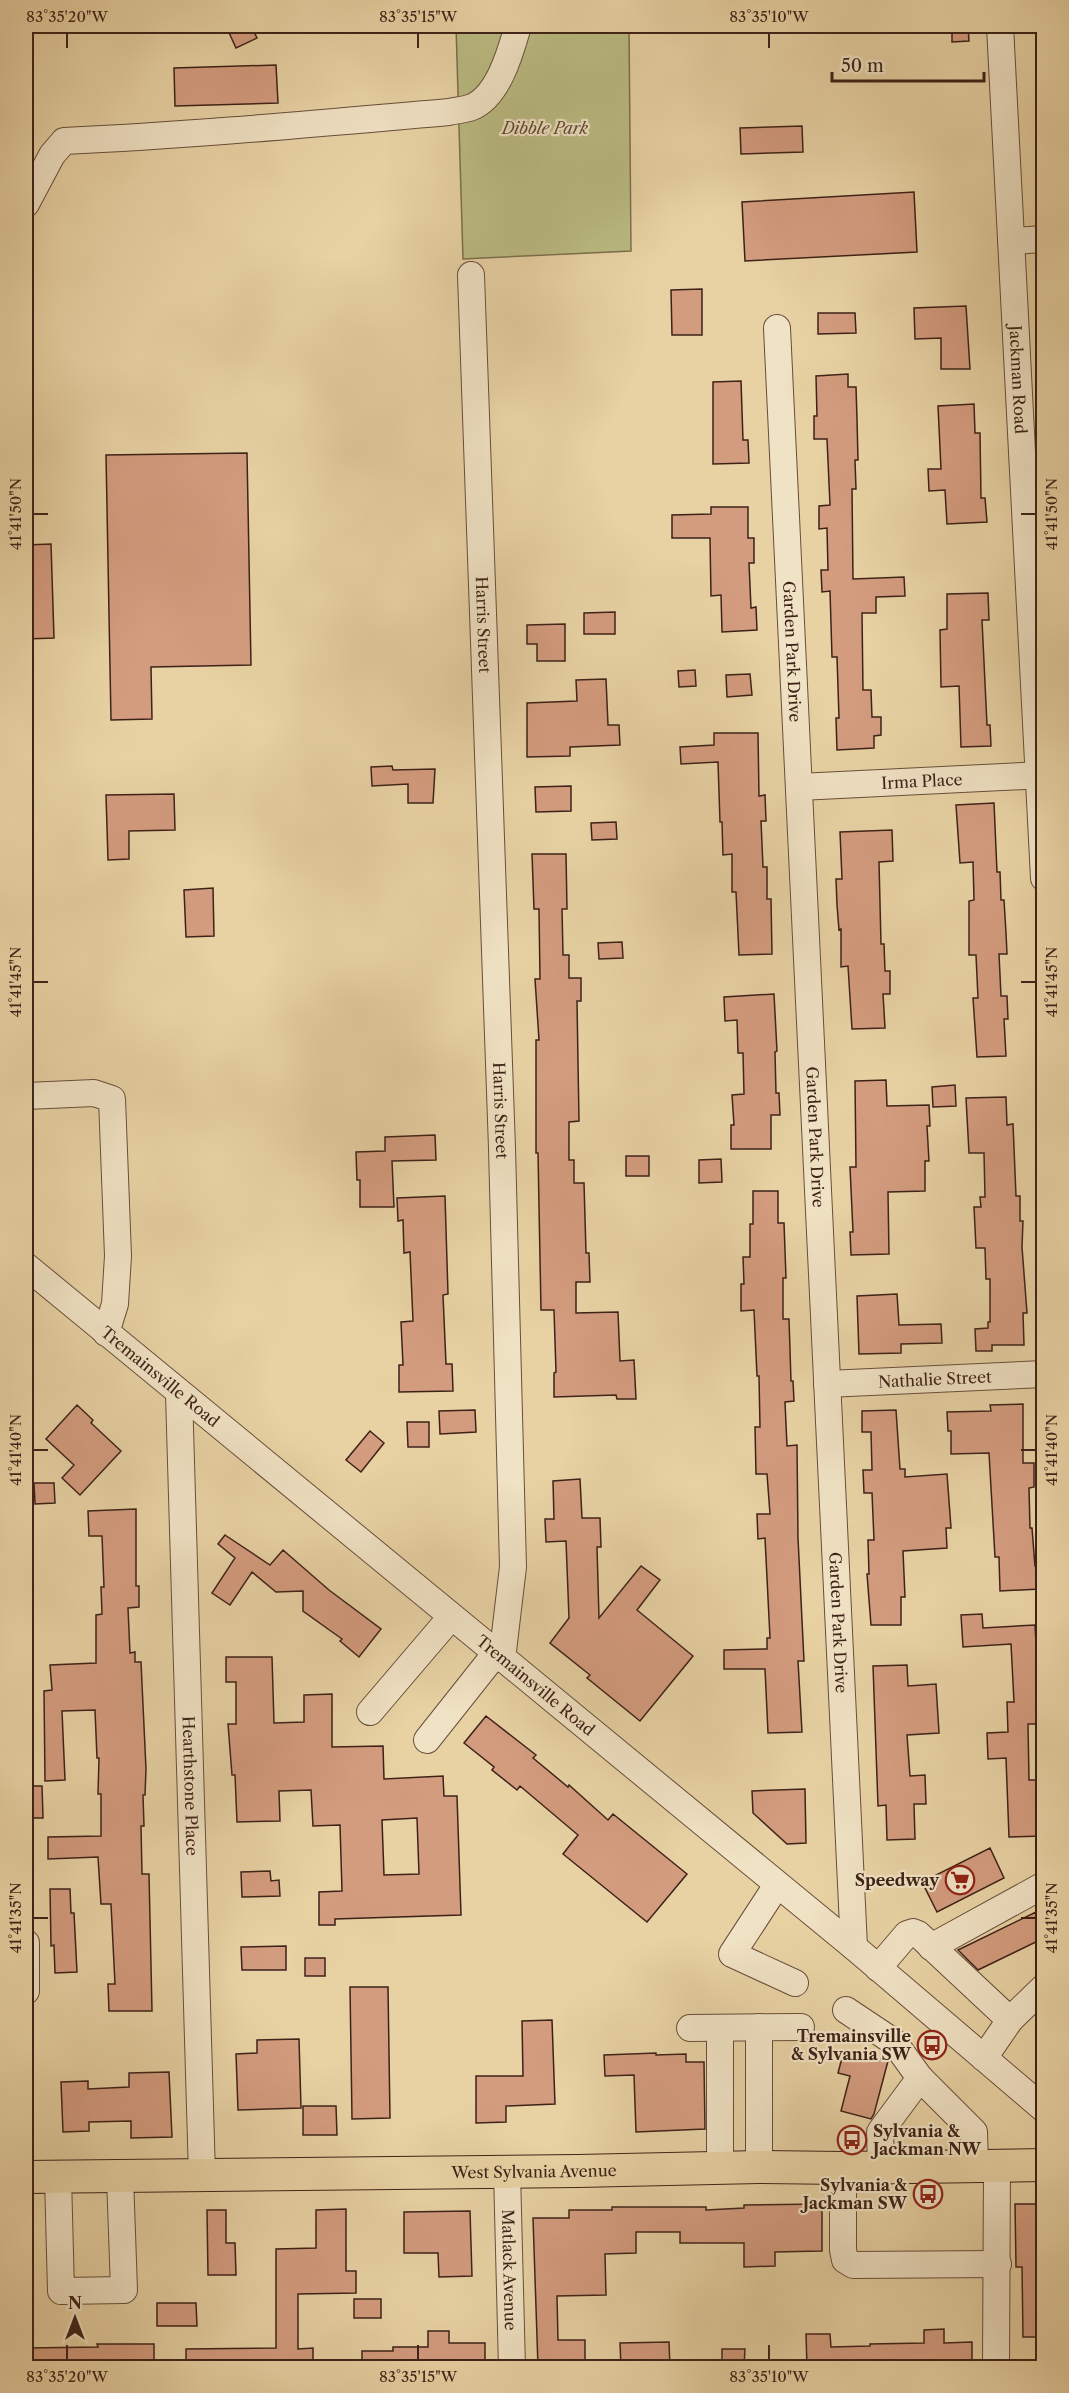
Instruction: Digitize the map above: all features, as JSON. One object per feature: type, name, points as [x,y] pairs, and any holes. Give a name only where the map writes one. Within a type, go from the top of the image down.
[{"type":"main road","name":"West Sylvania Avenue","points":[[26,2177],[1044,2165]]},
{"type":"street","points":[[26,204],[52,155],[64,141],[254,130],[449,112],[474,106],[495,86],[511,51],[518,26]]},
{"type":"street","name":"Jackman Road","points":[[1000,26],[1011,241],[1034,508],[1044,878]]},
{"type":"street","points":[[1011,241],[1044,239]]},
{"type":"street","name":"Harris Street","points":[[471,275],[502,1149],[513,1567],[499,1656]]},
{"type":"street","name":"Garden Park Drive","points":[[777,328],[854,1947]]},
{"type":"street","name":"Irma Place","points":[[799,787],[1041,775]]},
{"type":"street","points":[[26,1096],[94,1093],[112,1099],[118,1256],[115,1304],[106,1334]]},
{"type":"street","name":"Tremainsville Road","points":[[26,1266],[854,1947],[1044,2109]]},
{"type":"street","name":"Nathalie Street","points":[[827,1384],[1044,1374]]},
{"type":"street","name":"Hearthstone Place","points":[[179,1394],[202,2175]]},
{"type":"street","points":[[370,1712],[451,1617]]},
{"type":"street","points":[[427,1740],[499,1656]]},
{"type":"street","points":[[777,1885],[732,1954],[795,1983]]},
{"type":"street","points":[[931,1947],[1043,1889]]},
{"type":"street","points":[[878,1968],[907,1934],[913,1932],[918,1934],[1010,2020]]},
{"type":"street","points":[[26,1943],[26,1991]]},
{"type":"street","points":[[984,2058],[1010,2020],[1044,1987]]},
{"type":"street","points":[[846,2010],[894,2042],[920,2078],[974,2132],[986,2165],[998,2264],[996,2367]]},
{"type":"street","points":[[759,2027],[759,2167]]},
{"type":"street","points":[[690,2028],[801,2027]]},
{"type":"street","points":[[720,2028],[720,2168]]},
{"type":"street","points":[[881,2167],[880,2132],[920,2078]]},
{"type":"street","points":[[843,2168],[843,2250],[845,2260],[853,2265],[998,2264]]},
{"type":"street","name":"Matlack Avenue","points":[[507,2172],[512,2367]]},
{"type":"street","points":[[58,2177],[61,2291],[124,2290],[120,2176]]},
{"type":"green space","name":"Dibble Park","points":[[456,26],[629,26],[631,251],[463,259]]},
{"type":"building","points":[[226,26],[251,26],[257,38],[236,48]]},
{"type":"building","points":[[952,26],[968,26],[969,41],[952,42]]},
{"type":"building","points":[[276,65],[278,103],[175,106],[174,68]]},
{"type":"building","points":[[802,126],[803,152],[741,154],[740,128]]},
{"type":"building","points":[[914,192],[917,252],[745,261],[742,202]]},
{"type":"building","points":[[702,289],[702,335],[672,335],[671,290]]},
{"type":"building","points":[[966,306],[970,369],[941,369],[941,338],[915,339],[914,308]]},
{"type":"building","points":[[818,313],[855,313],[856,333],[818,334]]},
{"type":"building","points":[[848,374],[848,387],[856,387],[858,460],[855,460],[856,489],[852,489],[853,579],[904,577],[905,596],[876,597],[876,613],[862,613],[863,690],[871,690],[872,717],[881,717],[881,735],[874,736],[874,748],[837,750],[836,718],[839,718],[837,657],[832,657],[830,591],[822,592],[821,570],[828,570],[827,528],[819,529],[819,506],[830,505],[827,439],[814,439],[814,416],[817,416],[816,376]]},
{"type":"building","points":[[741,381],[743,440],[748,440],[749,463],[713,464],[713,382]]},
{"type":"building","points":[[974,404],[975,433],[980,433],[981,498],[985,498],[987,522],[947,524],[945,490],[929,491],[928,469],[941,469],[938,406]]},
{"type":"building","points":[[247,453],[251,665],[151,667],[152,719],[111,720],[106,455]]},
{"type":"building","points":[[711,507],[748,507],[748,538],[754,538],[754,563],[749,563],[751,608],[756,607],[757,630],[722,632],[721,595],[711,596],[710,538],[672,538],[672,515],[711,514]]},
{"type":"building","points":[[51,544],[54,638],[26,639],[26,545]]},
{"type":"building","points":[[988,593],[989,620],[982,620],[987,725],[990,725],[991,746],[961,747],[959,686],[941,687],[940,630],[947,629],[947,594]]},
{"type":"building","points":[[615,612],[615,634],[584,634],[584,613]]},
{"type":"building","points":[[565,624],[565,661],[537,661],[537,644],[527,644],[527,625]]},
{"type":"building","points":[[695,670],[696,686],[679,687],[678,671]]},
{"type":"building","points":[[750,674],[752,695],[727,697],[726,675]]},
{"type":"building","points":[[606,679],[608,725],[619,725],[620,745],[570,747],[570,756],[527,757],[527,703],[577,701],[576,680]]},
{"type":"building","points":[[714,733],[758,733],[759,796],[765,795],[766,821],[761,821],[763,867],[767,867],[767,899],[771,899],[772,954],[739,955],[736,892],[732,892],[732,854],[723,855],[718,762],[681,764],[680,747],[714,745]]},
{"type":"building","points":[[392,766],[393,770],[435,769],[433,803],[408,803],[408,784],[372,786],[371,767]]},
{"type":"building","points":[[571,786],[571,811],[536,812],[535,787]]},
{"type":"building","points":[[174,794],[175,830],[129,831],[129,859],[108,860],[106,795]]},
{"type":"building","points":[[994,803],[997,872],[1000,872],[1001,900],[1004,900],[1007,954],[999,954],[1001,996],[1007,996],[1008,1019],[1004,1019],[1006,1056],[977,1057],[973,998],[978,998],[976,955],[969,955],[969,901],[974,900],[973,862],[960,863],[956,805]]},
{"type":"building","points":[[616,822],[617,839],[592,840],[591,823]]},
{"type":"building","points":[[892,830],[893,861],[879,862],[881,944],[884,944],[885,971],[890,971],[890,994],[883,994],[885,1028],[852,1029],[848,966],[841,967],[841,929],[839,930],[837,905],[836,879],[842,879],[840,832]]},
{"type":"building","points":[[532,854],[566,854],[567,909],[562,909],[563,955],[569,955],[569,978],[581,978],[581,1001],[577,1001],[579,1121],[569,1122],[569,1160],[574,1160],[574,1183],[584,1183],[586,1253],[589,1253],[590,1282],[576,1282],[576,1313],[618,1312],[620,1361],[634,1360],[636,1399],[617,1399],[616,1395],[554,1397],[554,1373],[556,1372],[554,1310],[541,1310],[538,1153],[536,1153],[536,1040],[539,1040],[535,979],[540,979],[539,909],[534,909]]},
{"type":"building","points":[[213,888],[214,936],[186,937],[184,890]]},
{"type":"building","points":[[622,942],[623,958],[599,959],[598,943]]},
{"type":"building","points":[[774,994],[777,1051],[775,1052],[776,1093],[779,1093],[780,1115],[771,1115],[771,1149],[731,1149],[731,1125],[734,1125],[732,1095],[744,1094],[743,1053],[738,1053],[737,1020],[725,1021],[724,997]]},
{"type":"building","points":[[886,1080],[887,1106],[929,1105],[930,1126],[927,1126],[929,1161],[925,1161],[925,1191],[888,1192],[889,1254],[851,1255],[850,1232],[853,1232],[850,1167],[856,1167],[855,1081]]},
{"type":"building","points":[[955,1085],[956,1106],[933,1107],[932,1087]]},
{"type":"building","points":[[1006,1097],[1007,1125],[1013,1124],[1016,1196],[1020,1196],[1020,1221],[1023,1221],[1022,1247],[1027,1313],[1023,1313],[1024,1345],[992,1345],[992,1351],[976,1351],[975,1329],[988,1328],[988,1322],[990,1322],[990,1279],[986,1279],[985,1248],[976,1248],[974,1207],[981,1207],[980,1197],[985,1197],[984,1153],[969,1153],[966,1098]]},
{"type":"building","points":[[435,1135],[436,1160],[392,1161],[394,1207],[360,1207],[360,1180],[357,1180],[356,1152],[385,1151],[385,1137]]},
{"type":"building","points":[[626,1156],[649,1156],[649,1176],[626,1176]]},
{"type":"building","points":[[721,1159],[722,1182],[699,1183],[699,1160]]},
{"type":"building","points":[[753,1191],[778,1191],[778,1223],[784,1223],[786,1278],[783,1278],[783,1319],[789,1319],[794,1401],[785,1402],[787,1446],[797,1445],[798,1538],[804,1661],[798,1661],[802,1732],[768,1733],[765,1669],[724,1669],[724,1650],[767,1649],[767,1638],[770,1638],[765,1538],[758,1539],[757,1514],[770,1514],[767,1474],[756,1474],[755,1427],[760,1427],[754,1310],[741,1311],[741,1284],[744,1284],[743,1257],[750,1257]]},
{"type":"building","points":[[445,1196],[448,1294],[443,1295],[446,1364],[452,1364],[453,1391],[399,1392],[399,1365],[403,1365],[401,1322],[413,1321],[410,1252],[404,1253],[403,1220],[398,1221],[397,1198]]},
{"type":"building","points":[[897,1294],[899,1325],[941,1324],[942,1343],[901,1344],[901,1353],[859,1354],[857,1296]]},
{"type":"building","points":[[1023,1404],[1023,1463],[1034,1463],[1034,1487],[1029,1488],[1030,1528],[1032,1528],[1035,1566],[1039,1566],[1040,1589],[1000,1591],[999,1557],[995,1557],[989,1453],[951,1454],[951,1431],[948,1431],[947,1412],[991,1411],[990,1405]]},
{"type":"building","points":[[77,1405],[93,1420],[91,1423],[121,1451],[80,1495],[62,1478],[74,1465],[46,1439]]},
{"type":"building","points":[[475,1410],[476,1432],[440,1434],[439,1411]]},
{"type":"building","points":[[896,1410],[900,1469],[905,1469],[905,1477],[947,1474],[951,1528],[946,1528],[947,1548],[903,1551],[905,1597],[901,1597],[901,1625],[871,1625],[867,1574],[869,1574],[868,1540],[874,1540],[872,1493],[864,1493],[863,1470],[872,1470],[871,1432],[862,1432],[862,1411]]},
{"type":"building","points":[[407,1422],[429,1422],[429,1447],[408,1447]]},
{"type":"building","points":[[370,1431],[384,1443],[361,1472],[346,1460]]},
{"type":"building","points":[[580,1479],[582,1518],[600,1518],[601,1547],[597,1547],[599,1618],[641,1566],[660,1580],[637,1610],[693,1656],[640,1721],[587,1678],[590,1675],[550,1643],[569,1618],[566,1541],[546,1542],[545,1519],[554,1519],[553,1481]]},
{"type":"building","points":[[34,1483],[54,1483],[55,1503],[35,1504]]},
{"type":"building","points":[[136,1509],[136,1586],[139,1586],[139,1607],[128,1608],[130,1653],[135,1652],[135,1662],[141,1662],[146,1769],[145,1795],[143,1795],[144,1826],[141,1826],[142,1874],[149,1874],[152,2011],[109,2011],[108,1984],[115,1984],[111,1904],[101,1904],[98,1857],[48,1859],[48,1837],[101,1836],[101,1794],[98,1794],[99,1758],[97,1758],[95,1710],[62,1711],[65,1780],[45,1781],[44,1691],[52,1690],[50,1665],[96,1663],[96,1615],[102,1614],[101,1587],[104,1587],[102,1536],[89,1536],[88,1511]]},
{"type":"building","points":[[225,1535],[270,1565],[283,1550],[329,1590],[381,1629],[359,1657],[340,1641],[342,1639],[303,1611],[303,1591],[276,1592],[252,1572],[230,1605],[212,1593],[235,1558],[218,1544]]},
{"type":"building","points":[[982,1614],[983,1628],[1035,1625],[1037,1662],[1043,1662],[1044,1724],[1028,1724],[1029,1780],[1044,1780],[1044,1836],[1009,1837],[1006,1758],[988,1759],[987,1733],[1008,1732],[1007,1702],[1014,1702],[1011,1644],[963,1647],[961,1615]]},
{"type":"building","points":[[226,1657],[272,1657],[274,1723],[304,1722],[304,1695],[332,1694],[332,1747],[383,1746],[384,1779],[443,1776],[444,1796],[457,1796],[461,1915],[335,1919],[335,1925],[319,1925],[319,1892],[342,1891],[340,1825],[313,1826],[311,1790],[279,1791],[280,1821],[237,1822],[235,1775],[232,1775],[228,1724],[236,1724],[236,1682],[226,1682]],"holes":[[[417,1818],[419,1874],[384,1875],[382,1820]]]},
{"type":"building","points":[[907,1665],[908,1686],[936,1684],[939,1733],[907,1735],[910,1776],[925,1775],[926,1804],[914,1804],[915,1839],[887,1840],[886,1805],[878,1806],[873,1666]]},
{"type":"building","points":[[486,1716],[536,1755],[533,1758],[568,1787],[569,1785],[608,1820],[613,1814],[687,1874],[647,1922],[563,1854],[578,1835],[520,1786],[517,1790],[492,1770],[494,1767],[464,1743]]},
{"type":"building","points":[[26,1786],[42,1786],[43,1818],[26,1818]]},
{"type":"building","points":[[805,1789],[806,1843],[787,1844],[753,1813],[752,1791]]},
{"type":"building","points":[[990,1848],[1004,1878],[937,1912],[922,1882]]},
{"type":"building","points":[[270,1871],[271,1881],[279,1880],[280,1896],[242,1897],[241,1872]]},
{"type":"building","points":[[50,1889],[70,1889],[71,1913],[74,1913],[77,1972],[55,1973],[54,1945],[51,1946]]},
{"type":"building","points":[[1036,1912],[1044,1927],[1044,1938],[978,1970],[958,1950]]},
{"type":"building","points":[[286,1946],[286,1970],[242,1970],[241,1947]]},
{"type":"building","points":[[305,1958],[325,1958],[325,1976],[305,1976]]},
{"type":"building","points":[[350,1987],[388,1987],[390,2118],[352,2119]]},
{"type":"building","points":[[552,2020],[555,2104],[506,2106],[506,2122],[476,2123],[476,2076],[523,2076],[522,2021]]},
{"type":"building","points":[[299,2039],[301,2108],[238,2110],[236,2054],[257,2053],[257,2040]]},
{"type":"building","points":[[844,2050],[888,2061],[871,2119],[841,2111],[850,2076],[838,2073]]},
{"type":"building","points":[[656,2053],[656,2055],[686,2054],[686,2062],[704,2062],[705,2129],[636,2132],[634,2075],[605,2076],[604,2055]]},
{"type":"building","points":[[169,2072],[172,2137],[131,2138],[131,2121],[89,2122],[89,2131],[63,2132],[61,2082],[88,2081],[88,2089],[129,2087],[129,2073]]},
{"type":"building","points":[[303,2106],[336,2106],[337,2135],[303,2135]]},
{"type":"building","points":[[822,2204],[822,2251],[775,2252],[775,2266],[744,2267],[744,2243],[680,2243],[680,2232],[636,2232],[636,2253],[605,2254],[606,2295],[557,2296],[558,2340],[585,2340],[585,2367],[538,2367],[533,2218],[569,2218],[569,2210],[612,2210],[612,2207],[706,2207],[706,2210],[744,2208],[744,2205]]},
{"type":"building","points":[[1015,2204],[1044,2204],[1044,2337],[1023,2337],[1022,2267],[1016,2267]]},
{"type":"building","points":[[346,2209],[346,2271],[356,2271],[356,2293],[298,2294],[298,2349],[313,2348],[313,2367],[186,2367],[186,2349],[276,2348],[276,2249],[316,2248],[316,2210]]},
{"type":"building","points":[[207,2210],[226,2210],[226,2243],[235,2243],[236,2275],[208,2275]]},
{"type":"building","points":[[470,2211],[472,2276],[439,2277],[438,2253],[404,2253],[404,2212]]},
{"type":"building","points":[[354,2299],[381,2299],[381,2318],[354,2318]]},
{"type":"building","points":[[157,2303],[196,2303],[197,2326],[157,2326]]},
{"type":"building","points":[[944,2329],[944,2343],[972,2342],[972,2367],[807,2367],[806,2334],[830,2334],[831,2347],[870,2346],[870,2344],[924,2343],[924,2330]]},
{"type":"building","points":[[428,2331],[449,2331],[449,2343],[485,2343],[485,2366],[362,2367],[362,2351],[393,2351],[393,2347],[428,2347]]},
{"type":"building","points":[[669,2342],[670,2367],[621,2367],[620,2343]]},
{"type":"building","points":[[97,2344],[154,2344],[154,2367],[26,2367],[26,2348],[98,2347]]},
{"type":"building","points":[[722,2349],[745,2349],[744,2367],[722,2367]]},
{"type":"place","name":"Speedway","points":[[960,1880]]},
{"type":"place","name":"Tremainsville & Sylvania SW","points":[[932,2045]]},
{"type":"place","name":"Sylvania & Jackman NW","points":[[852,2140]]},
{"type":"place","name":"Sylvania & Jackman SW","points":[[928,2194]]}]
